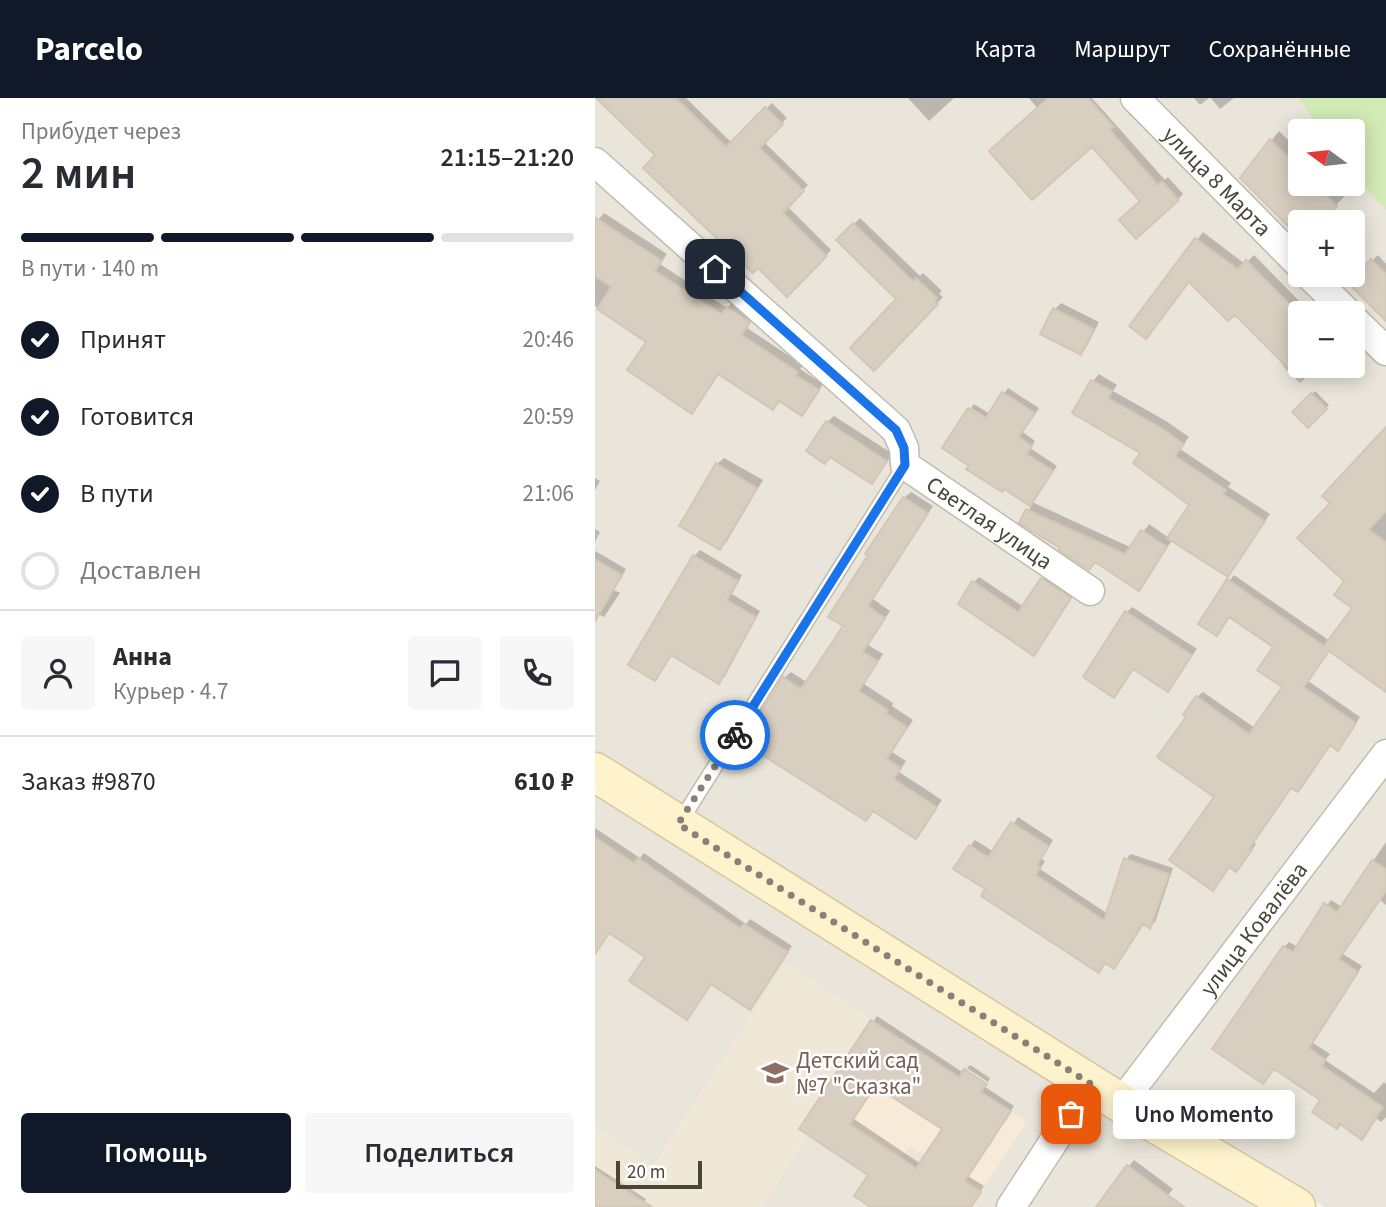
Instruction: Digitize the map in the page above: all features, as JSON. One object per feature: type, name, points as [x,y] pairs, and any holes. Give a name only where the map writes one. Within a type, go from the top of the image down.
[{"type":"street","name":"улица 8 Марта","points":[[1135,98],[1288,253]]},
{"type":"street","name":"Светлая улица","points":[[595,162],[896,430],[904,448],[905,465],[1090,591]]},
{"type":"street","points":[[1322,287],[1335,301]]},
{"type":"street","points":[[1365,330],[1386,351]]},
{"type":"street","name":"улица Ковалёва","points":[[1011,1207],[1386,754]]},
{"type":"street","points":[[595,772],[1106,1093],[1296,1207]]},
{"type":"lane","points":[[678,824],[905,465]]},
{"type":"shaded area","points":[[595,98],[1298,98],[1313,119],[1288,119],[1288,196],[1365,196],[1365,188],[1386,210],[1386,1207],[1325,1207],[1142,1099],[595,758]]},
{"type":"shaded area","points":[[595,788],[1275,1207],[761,1207],[808,1135],[884,1185],[910,1145],[981,1191],[981,1092],[987,1084],[959,1077],[786,964],[653,1166],[595,1127]]},
{"type":"shaded area","name":"Детский сад №7 \"Сказка\"","points":[[786,964],[871,1020],[799,1129],[808,1135],[761,1207],[595,1207],[595,1127],[654,1165]]},
{"type":"shaded area","points":[[871,1020],[958,1077],[964,1069],[987,1084],[982,1092],[1027,1122],[981,1192],[910,1146],[884,1185],[799,1129]]},
{"type":"green space","points":[[1298,98],[1386,98],[1386,210],[1365,188],[1365,119],[1313,119]]},
{"type":"building","points":[[596,98],[676,98],[726,147],[765,107],[783,124],[760,148],[804,191],[783,213],[827,256],[787,297],[758,268],[753,273],[643,168],[655,155]]},
{"type":"building","points":[[1048,98],[1088,98],[1114,127],[1110,130],[1158,185],[1162,181],[1179,200],[1136,239],[1119,220],[1140,201],[1092,147],[1032,200],[989,151]]},
{"type":"building","points":[[1270,139],[1288,157],[1288,196],[1327,196],[1337,206],[1333,210],[1288,210],[1288,226],[1240,178]]},
{"type":"building","points":[[595,217],[662,261],[655,271],[722,314],[726,307],[750,322],[742,335],[798,372],[796,375],[819,390],[802,416],[779,401],[773,410],[718,374],[692,414],[627,370],[646,342],[597,309],[611,287],[595,276]]},
{"type":"building","points":[[853,223],[913,281],[916,278],[937,298],[935,301],[938,304],[874,371],[850,348],[896,299],[836,240]]},
{"type":"building","points":[[1195,238],[1238,269],[1246,260],[1288,303],[1288,368],[1235,315],[1228,321],[1189,282],[1146,339],[1129,326]]},
{"type":"building","points":[[1371,259],[1386,274],[1386,321],[1352,287],[1365,287],[1365,265]]},
{"type":"building","points":[[1053,308],[1094,329],[1081,355],[1040,334]]},
{"type":"building","points":[[1091,380],[1112,391],[1108,398],[1160,427],[1184,444],[1175,456],[1226,490],[1223,494],[1265,521],[1228,577],[1167,538],[1189,505],[1133,463],[1140,453],[1072,413]]},
{"type":"building","points":[[1002,392],[1035,413],[1019,437],[1032,446],[1027,454],[1053,471],[1030,506],[966,469],[969,466],[942,448],[968,408],[985,419]]},
{"type":"building","points":[[1311,393],[1327,409],[1308,428],[1292,412]]},
{"type":"building","points":[[826,421],[887,461],[872,484],[830,457],[825,464],[806,451]]},
{"type":"building","points":[[1386,427],[1386,511],[1369,530],[1386,542],[1386,692],[1329,651],[1304,687],[1356,723],[1338,751],[1330,745],[1298,792],[1291,788],[1236,872],[1229,867],[1213,891],[1169,860],[1214,797],[1157,757],[1186,717],[1183,715],[1196,696],[1249,734],[1282,687],[1257,670],[1273,647],[1229,617],[1217,636],[1198,624],[1227,579],[1324,646],[1352,608],[1334,595],[1344,581],[1297,538],[1330,503],[1322,496]]},
{"type":"building","points":[[716,463],[757,488],[720,550],[679,526]]},
{"type":"building","points":[[903,497],[928,513],[868,606],[885,618],[863,652],[878,661],[859,691],[888,710],[886,713],[907,727],[887,759],[901,768],[894,779],[937,807],[916,839],[873,811],[866,821],[742,742],[783,677],[801,689],[843,626],[828,617]]},
{"type":"building","points":[[1026,509],[1125,554],[1141,530],[1167,547],[1139,591],[1095,562],[1089,570],[1019,523]]},
{"type":"building","points":[[693,555],[738,581],[727,600],[756,617],[719,684],[671,655],[655,681],[628,665]]},
{"type":"building","points":[[595,559],[622,575],[595,621]]},
{"type":"building","points":[[1041,578],[1071,598],[1034,656],[958,604],[972,581],[1018,612]]},
{"type":"building","points":[[1125,611],[1192,655],[1168,692],[1133,669],[1114,698],[1083,677]]},
{"type":"building","points":[[1011,822],[1049,846],[1037,865],[1041,867],[1036,875],[1104,920],[1124,858],[1169,874],[1150,929],[1143,924],[1114,969],[1105,963],[1099,973],[981,896],[985,889],[953,869],[969,845],[988,857]]},
{"type":"building","points":[[595,837],[634,863],[638,858],[740,928],[744,924],[788,952],[750,1010],[711,984],[687,1020],[629,981],[645,957],[609,933],[595,954]]},
{"type":"building","points":[[1372,860],[1386,869],[1386,891],[1339,959],[1358,972],[1309,1048],[1326,1060],[1322,1066],[1383,1107],[1362,1140],[1340,1124],[1337,1129],[1312,1112],[1320,1100],[1274,1069],[1263,1084],[1212,1049],[1283,946],[1293,952],[1324,903],[1337,912]]},
{"type":"building","points":[[871,1020],[959,1077],[964,1069],[987,1084],[981,1092],[1011,1111],[965,1181],[981,1192],[971,1207],[871,1207],[854,1196],[868,1175],[799,1129]],"holes":[[[875,1086],[942,1129],[916,1168],[850,1124]]]},
{"type":"building","points":[[1127,1165],[1184,1207],[1096,1207]]},
{"type":"building","points":[[595,1170],[652,1207],[595,1207]]},
{"type":"way so far","points":[[735,735],[678,824],[1091,1084],[1071,1114]]},
{"type":"place","name":"Детский сад №7 \"Сказка\"","points":[[775,1073]]},
{"type":"place","name":"Uno Momento","points":[[1071,1114]]},
{"type":"route","points":[[715,269],[896,430],[904,448],[905,465],[735,735]]}]
